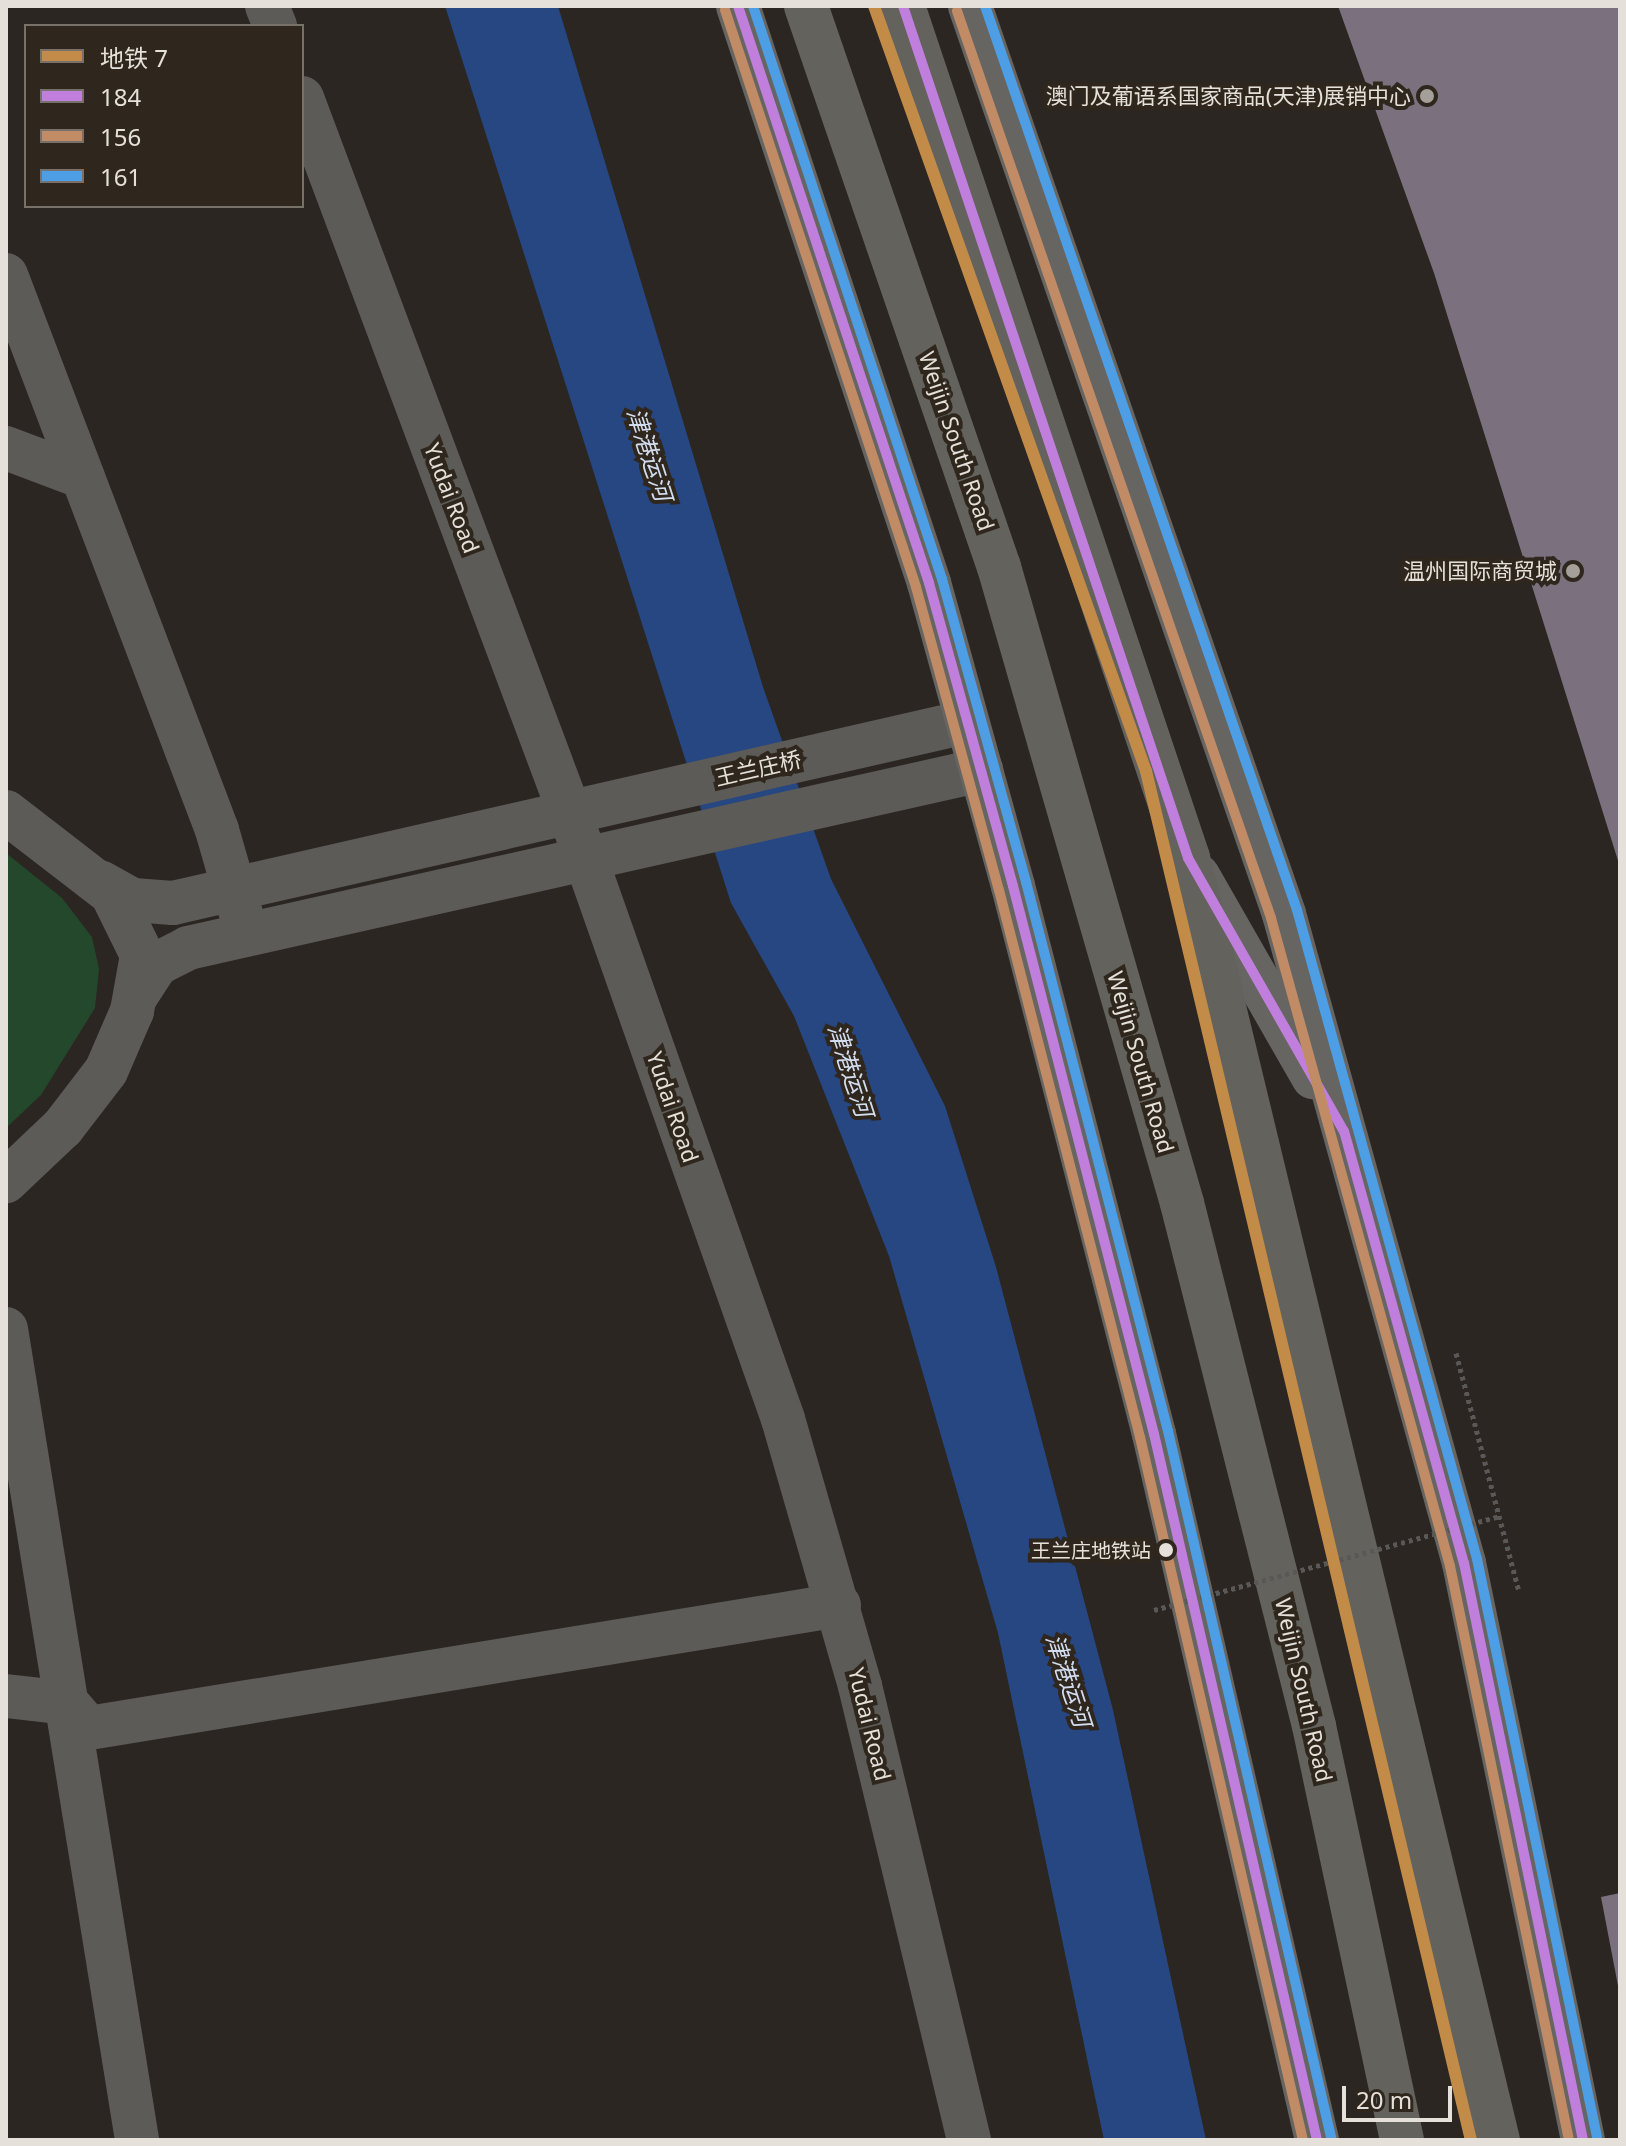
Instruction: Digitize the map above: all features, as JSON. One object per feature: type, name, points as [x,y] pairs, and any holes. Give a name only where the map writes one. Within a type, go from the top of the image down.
[{"type":"highway","name":"Weijin South Road","points":[[806,6],[999,567],[1182,1203],[1314,1726],[1402,2140]]},
{"type":"highway","points":[[903,6],[1188,858],[1498,2140]]},
{"type":"main road","points":[[738,6],[929,583],[981,770],[1154,1434],[1317,2140]]},
{"type":"main road","points":[[970,6],[1218,707],[1344,1131],[1464,1563],[1583,2140]]},
{"type":"main road","points":[[1188,858],[1344,1131]]},
{"type":"street","name":"Yudai Road","points":[[304,103],[569,811],[783,1419],[839,1605],[969,2140]]},
{"type":"street","points":[[6,275],[234,888],[247,935]]},
{"type":"street","points":[[6,448],[83,477]]},
{"type":"street","name":"王兰庄桥","points":[[100,882],[151,903],[234,888],[966,722]]},
{"type":"street","points":[[6,1181],[86,1100],[119,1046],[136,996],[157,964],[174,954],[859,795],[981,770]]},
{"type":"street","points":[[6,812],[100,882],[139,937],[136,996]]},
{"type":"street","points":[[6,1329],[137,2140]]},
{"type":"street","points":[[6,1696],[67,1703],[89,1728],[839,1605]]},
{"type":"path","points":[[1456,1353],[1519,1592]]},
{"type":"path","points":[[1154,1610],[1499,1516]]},
{"type":"green space","points":[[6,853],[62,898],[92,937],[99,969],[95,1008],[41,1095],[6,1128]]},
{"type":"water","name":"津港运河","points":[[445,6],[558,6],[763,687],[831,879],[945,1106],[996,1267],[1113,1710],[1206,2140],[1104,2140],[998,1633],[889,1256],[794,1016],[731,903]]},
{"type":"building","name":"温州国际商贸城","points":[[1338,6],[1620,6],[1620,867],[1434,273]]},
{"type":"building","points":[[1620,1893],[1620,1990],[1619,1991],[1601,1897]]},
{"type":"metro line","name":"7","points":[[874,6],[1146,771],[1471,2140]]},
{"type":"transit line","name":"184","points":[[738,6],[929,583],[1013,886],[1154,1434],[1317,2140]]},
{"type":"transit line","name":"161","points":[[753,6],[942,579],[1026,882],[1168,1431],[1331,2137]]},
{"type":"transit line","name":"184","points":[[903,6],[1188,858],[1344,1131],[1464,1563],[1583,2140]]},
{"type":"transit line","name":"161","points":[[985,6],[1297,910],[1477,1559],[1597,2137]]},
{"type":"transit line","name":"156","points":[[725,10],[916,587],[999,890],[1140,1437],[1303,2140]]},
{"type":"transit line","name":"156","points":[[957,11],[1271,918],[1450,1566],[1569,2140]]},
{"type":"place","name":"澳门及葡语系国家商品(天津)展销中心","points":[[1427,96]]},
{"type":"place","name":"温州国际商贸城","points":[[1573,571]]},
{"type":"place","name":"王兰庄地铁站","points":[[1166,1550]]}]
